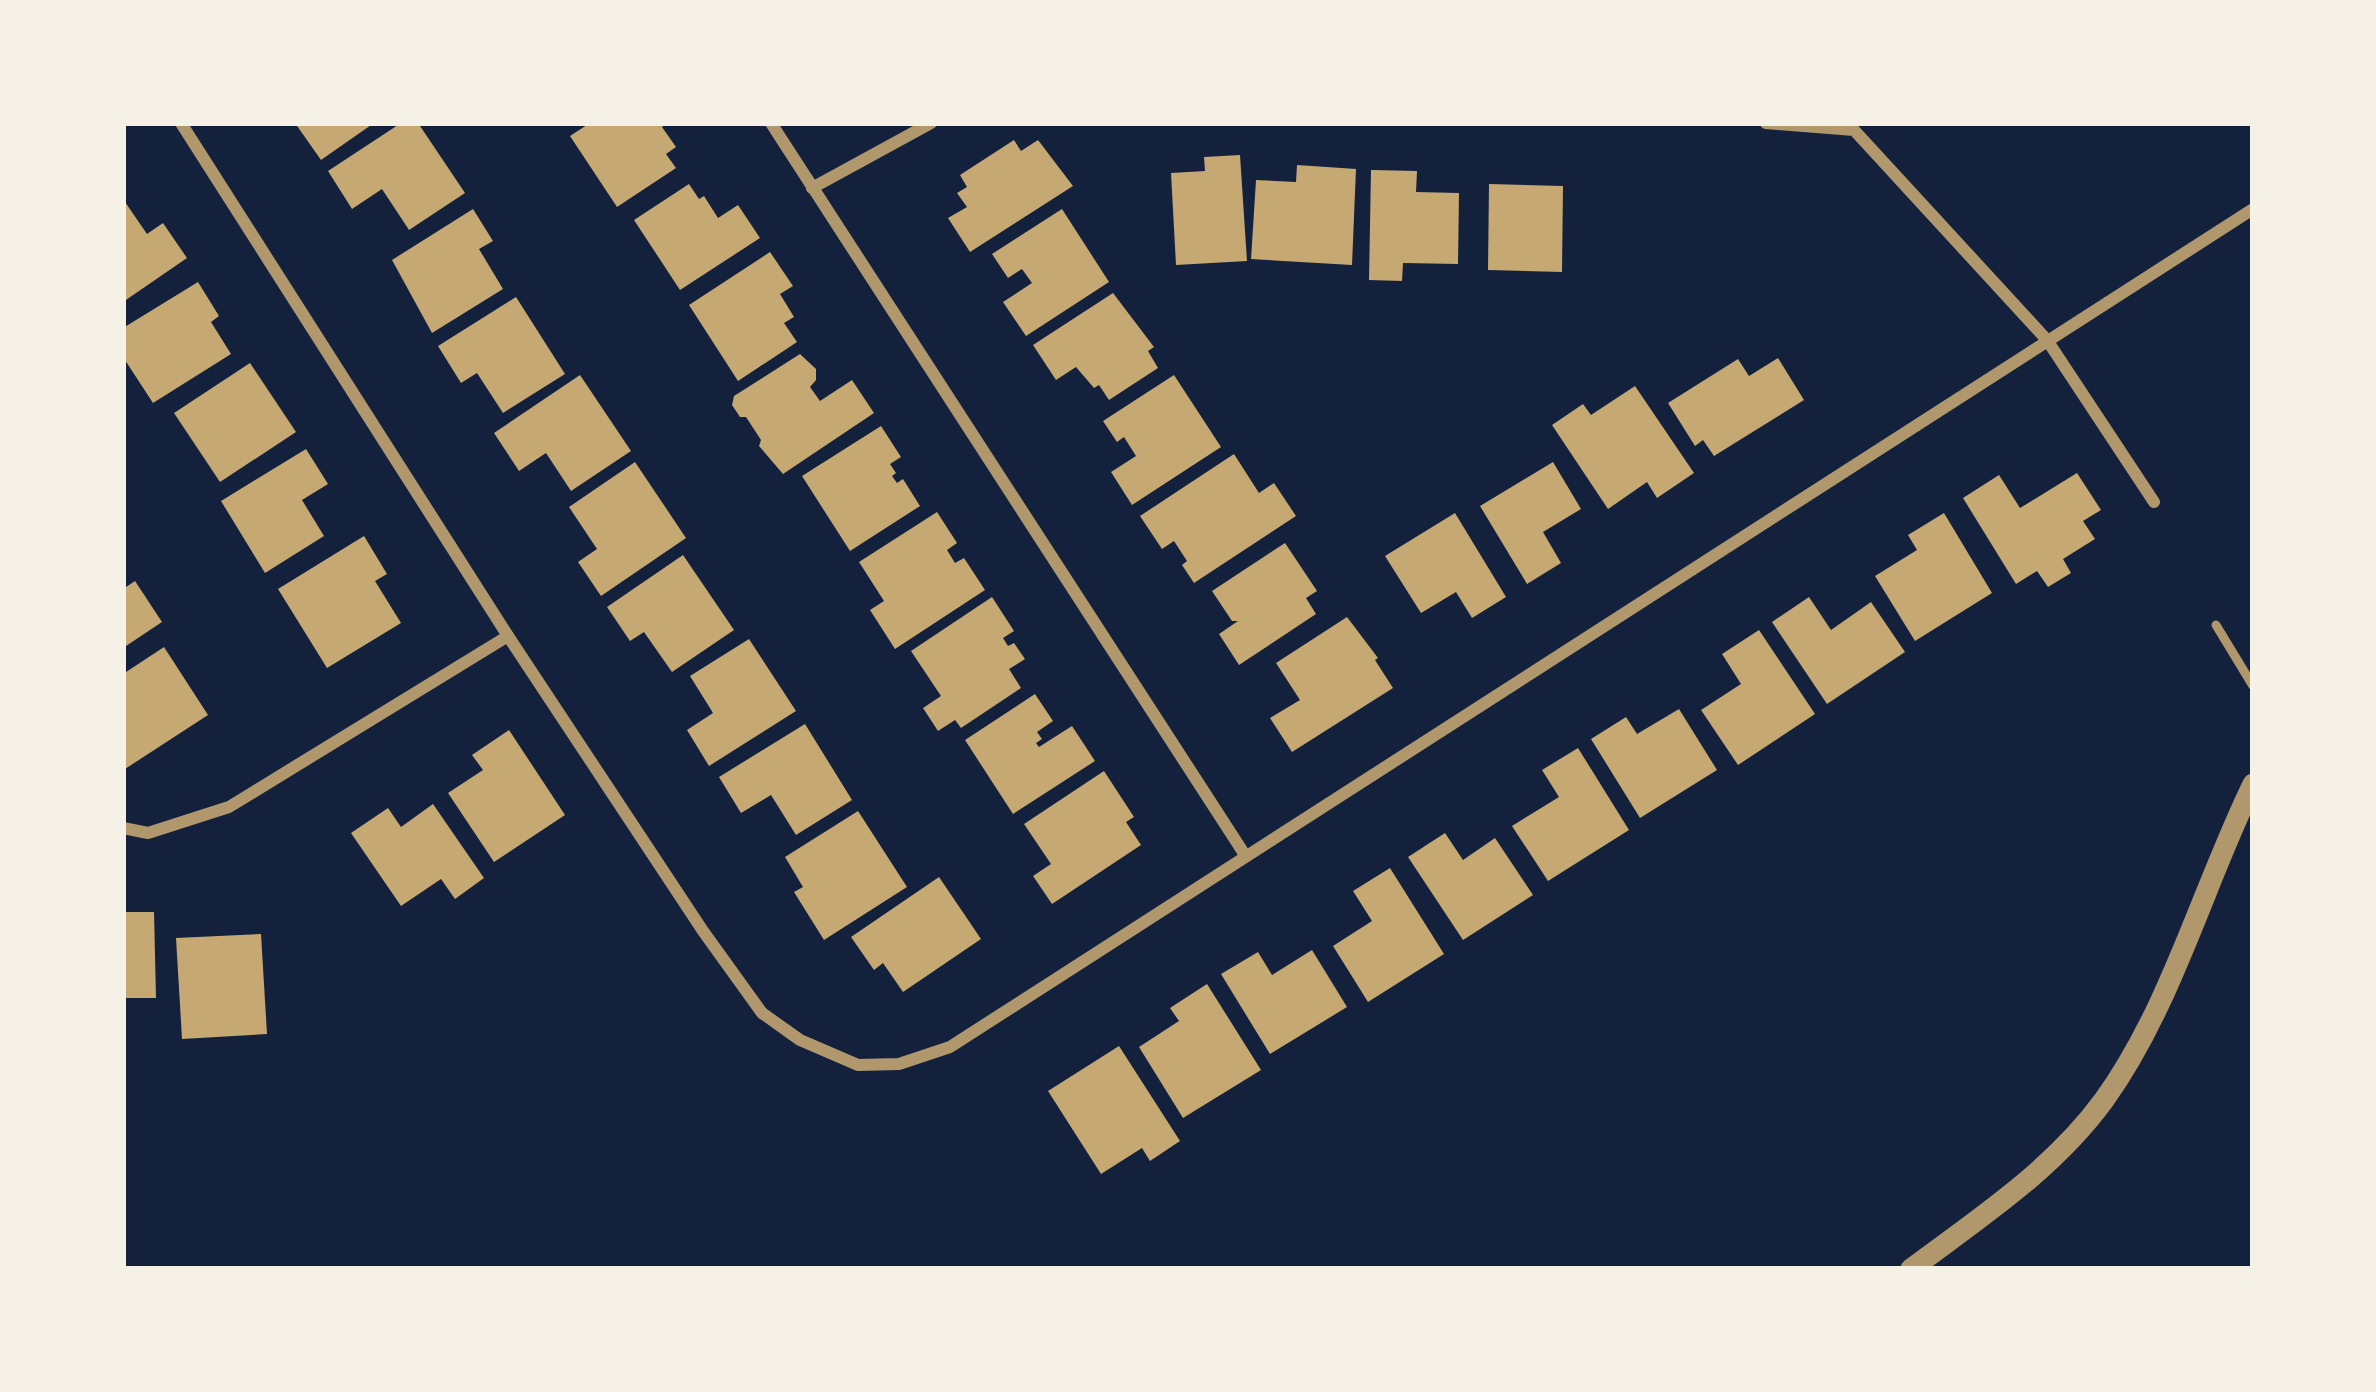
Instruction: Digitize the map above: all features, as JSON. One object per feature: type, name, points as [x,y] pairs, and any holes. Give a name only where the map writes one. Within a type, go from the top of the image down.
[{"type":"street","points":[[182,123],[508,636],[762,1012],[800,1040],[858,1065],[899,1064],[950,1047],[2253,209]]},
{"type":"street","points":[[771,123],[1245,855]]},
{"type":"street","points":[[812,188],[931,123]]},
{"type":"street","points":[[1766,123],[1854,130],[2047,340],[2154,502]]},
{"type":"street","points":[[123,828],[148,833],[230,807],[508,636]]},
{"type":"street","points":[[1911,1269],[2038,1174],[2104,1099],[2164,993],[2253,784]]},
{"type":"lane","points":[[2216,625],[2253,686]]},
{"type":"building","points":[[295,123],[374,123],[321,160]]},
{"type":"building","points":[[401,123],[418,123],[465,193],[409,230],[382,189],[352,209],[328,171]]},
{"type":"building","points":[[590,123],[667,123],[662,127],[676,147],[666,154],[676,168],[617,207],[570,136]]},
{"type":"building","points":[[1014,140],[1021,151],[1038,140],[1073,186],[970,252],[948,218],[967,207],[957,193],[967,187],[960,175]]},
{"type":"building","points":[[1240,155],[1247,261],[1176,265],[1171,173],[1205,171],[1204,157]]},
{"type":"building","points":[[1297,165],[1356,169],[1352,265],[1251,259],[1256,180],[1296,182]]},
{"type":"building","points":[[1371,170],[1417,171],[1416,192],[1459,193],[1458,264],[1403,263],[1402,281],[1369,280]]},
{"type":"building","points":[[689,184],[699,199],[704,196],[718,218],[738,205],[760,238],[680,290],[634,220]]},
{"type":"building","points":[[1489,184],[1563,186],[1562,272],[1488,270]]},
{"type":"building","points":[[123,199],[147,234],[163,223],[187,258],[123,302]]},
{"type":"building","points":[[473,209],[493,241],[479,249],[503,289],[432,333],[392,260]]},
{"type":"building","points":[[1062,209],[1109,282],[1026,336],[1003,302],[1032,283],[1022,269],[1008,278],[992,254]]},
{"type":"building","points":[[770,252],[793,286],[780,294],[794,317],[784,323],[797,342],[738,381],[689,305]]},
{"type":"building","points":[[198,282],[219,316],[211,322],[231,354],[153,403],[123,357],[123,328]]},
{"type":"building","points":[[1113,293],[1154,347],[1148,351],[1158,368],[1109,400],[1076,367],[1056,380],[1033,345]]},
{"type":"building","points":[[516,297],[565,374],[503,413],[477,373],[461,383],[438,346]]},
{"type":"building","points":[[800,354],[816,369],[810,387],[820,401],[852,380],[874,413],[783,474],[759,446],[761,440],[746,417],[740,417],[732,405],[734,396]]},
{"type":"building","points":[[1778,358],[1804,400],[1714,456],[1703,440],[1695,446],[1668,403],[1738,359],[1749,376]]},
{"type":"building","points":[[250,363],[296,432],[220,482],[174,413]]},
{"type":"building","points":[[580,375],[631,451],[571,491],[546,453],[519,471],[494,433]]},
{"type":"building","points":[[1174,375],[1221,447],[1132,505],[1111,472],[1136,456],[1124,437],[1117,442],[1103,421]]},
{"type":"building","points":[[1635,386],[1694,473],[1657,498],[1647,482],[1608,509],[1552,425],[1583,404],[1591,415]]},
{"type":"building","points":[[881,426],[901,457],[890,464],[896,473],[892,476],[897,483],[903,479],[920,506],[850,551],[802,476]]},
{"type":"building","points":[[306,449],[328,484],[302,500],[324,536],[265,573],[221,501]]},
{"type":"building","points":[[1234,454],[1259,493],[1274,483],[1296,516],[1194,583],[1174,541],[1162,549],[1140,516]]},
{"type":"building","points":[[635,462],[686,538],[601,596],[578,562],[597,549],[569,507]]},
{"type":"building","points":[[1553,462],[1581,509],[1543,532],[1561,563],[1527,584],[1480,506]]},
{"type":"building","points":[[2077,473],[2101,510],[2083,521],[2095,539],[2063,559],[2071,573],[2048,587],[2037,571],[2016,584],[1963,498],[1999,475],[2020,508]]},
{"type":"building","points":[[937,512],[957,543],[947,550],[955,563],[964,558],[985,590],[895,649],[870,610],[884,601],[859,562]]},
{"type":"building","points":[[1455,513],[1506,597],[1472,618],[1456,592],[1421,613],[1385,556]]},
{"type":"building","points":[[1944,513],[1992,593],[1915,641],[1875,576],[1917,550],[1908,535]]},
{"type":"building","points":[[364,536],[387,574],[375,581],[401,623],[327,668],[278,589]]},
{"type":"building","points":[[1285,543],[1317,591],[1306,598],[1316,614],[1239,665],[1219,634],[1238,621],[1232,621],[1212,591]]},
{"type":"building","points":[[683,555],[734,630],[672,672],[644,632],[630,641],[607,607]]},
{"type":"building","points":[[135,581],[162,622],[123,648],[123,589]]},
{"type":"building","points":[[992,597],[1014,631],[1003,638],[1008,646],[1014,643],[1025,659],[1009,669],[1021,688],[961,728],[955,720],[938,731],[923,708],[941,696],[911,651]]},
{"type":"building","points":[[1809,597],[1831,630],[1871,602],[1905,652],[1827,704],[1772,622]]},
{"type":"building","points":[[1347,617],[1378,658],[1393,688],[1292,752],[1270,718],[1300,700],[1276,663]]},
{"type":"building","points":[[1759,630],[1815,714],[1738,765],[1701,710],[1741,684],[1722,654]]},
{"type":"building","points":[[749,639],[796,711],[709,766],[687,730],[713,713],[690,676]]},
{"type":"building","points":[[164,647],[208,715],[125,769],[123,674]]},
{"type":"building","points":[[1035,694],[1053,721],[1037,732],[1042,739],[1036,743],[1039,747],[1072,726],[1095,761],[1013,814],[965,740]]},
{"type":"building","points":[[1679,709],[1717,770],[1640,818],[1591,739],[1626,717],[1637,734]]},
{"type":"building","points":[[805,724],[852,800],[796,835],[771,795],[741,813],[719,777]]},
{"type":"building","points":[[509,730],[565,815],[494,862],[448,793],[483,770],[472,755]]},
{"type":"building","points":[[1578,748],[1629,830],[1548,881],[1512,826],[1559,797],[1542,770]]},
{"type":"building","points":[[1104,771],[1134,817],[1126,822],[1141,845],[1052,904],[1033,876],[1051,864],[1024,824]]},
{"type":"building","points":[[433,804],[484,878],[455,899],[441,879],[401,906],[351,833],[388,808],[401,827]]},
{"type":"building","points":[[858,811],[907,887],[824,940],[794,892],[803,887],[785,857]]},
{"type":"building","points":[[1445,833],[1463,860],[1495,838],[1533,895],[1463,940],[1408,857]]},
{"type":"building","points":[[1390,868],[1444,954],[1368,1002],[1333,946],[1372,921],[1353,891]]},
{"type":"building","points":[[939,877],[981,939],[903,992],[883,963],[874,970],[851,937]]},
{"type":"building","points":[[123,912],[154,912],[156,998],[123,998]]},
{"type":"building","points":[[261,934],[267,1034],[182,1039],[176,938]]},
{"type":"building","points":[[1312,950],[1347,1007],[1270,1054],[1221,974],[1258,952],[1272,975]]},
{"type":"building","points":[[1207,984],[1261,1070],[1183,1118],[1139,1047],[1179,1021],[1170,1008]]},
{"type":"building","points":[[1119,1046],[1180,1141],[1150,1161],[1142,1148],[1101,1174],[1048,1091]]}]
